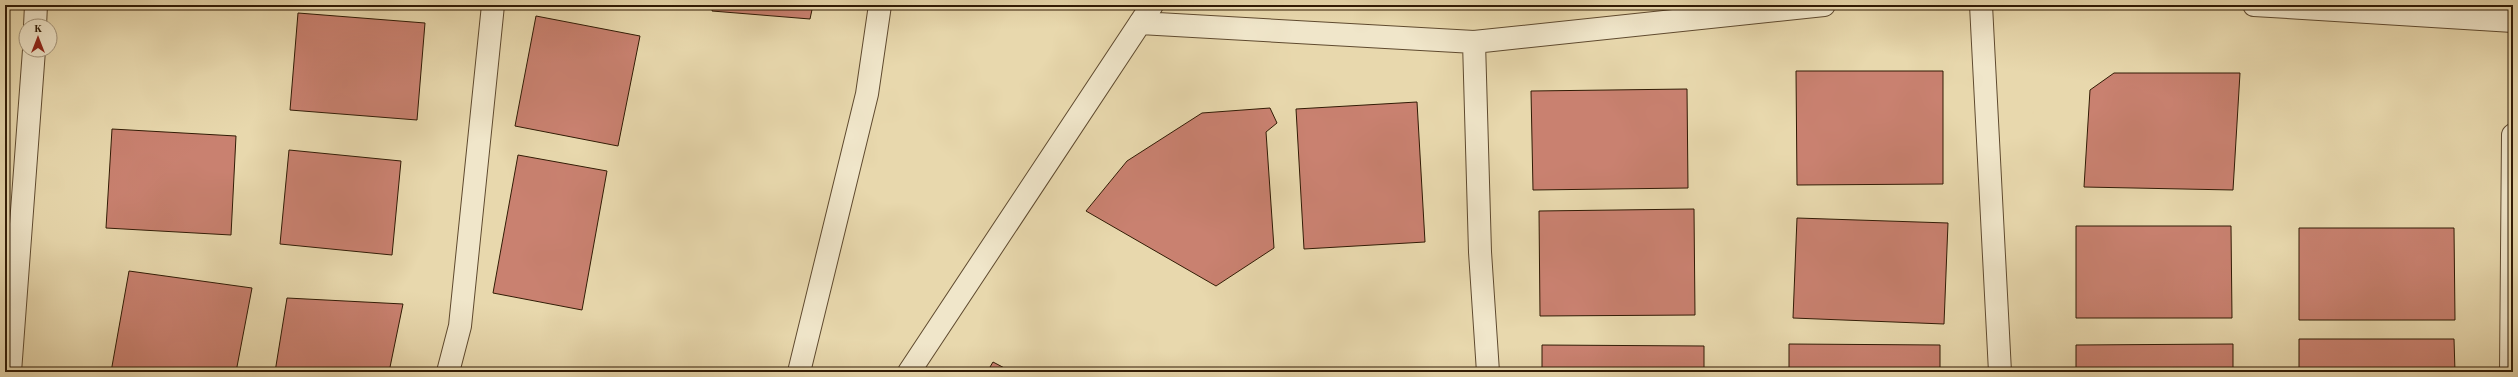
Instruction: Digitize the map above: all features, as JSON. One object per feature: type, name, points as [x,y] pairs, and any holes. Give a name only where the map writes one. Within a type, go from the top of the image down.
[{"type":"street","points":[[35,18],[36,5]]},
{"type":"street","points":[[448,372],[460,326],[493,5]]},
{"type":"street","points":[[799,372],[867,94],[880,5]]},
{"type":"street","points":[[909,372],[1152,5]]},
{"type":"street","points":[[1140,23],[1474,42],[1824,5]]},
{"type":"street","points":[[1981,5],[2000,372]]},
{"type":"street","points":[[2254,5],[2513,21]]},
{"type":"street","points":[[1474,42],[1480,252],[1488,372]]},
{"type":"street","points":[[10,372],[33,58]]},
{"type":"street","points":[[2511,372],[2513,135]]},
{"type":"building","points":[[713,5],[813,5],[810,19],[712,11]]},
{"type":"building","points":[[298,13],[425,23],[417,120],[290,110]]},
{"type":"building","points":[[536,16],[640,36],[618,146],[515,126]]},
{"type":"building","points":[[1796,71],[1943,71],[1943,184],[1797,185]]},
{"type":"building","points":[[2114,73],[2240,73],[2233,190],[2084,187],[2090,90]]},
{"type":"building","points":[[1687,89],[1688,188],[1533,190],[1531,91]]},
{"type":"building","points":[[1417,102],[1425,242],[1304,249],[1296,109]]},
{"type":"building","points":[[1270,108],[1277,123],[1266,132],[1274,248],[1216,286],[1086,211],[1127,161],[1202,113]]},
{"type":"building","points":[[112,129],[236,136],[231,235],[106,228]]},
{"type":"building","points":[[289,150],[401,161],[392,255],[280,244]]},
{"type":"building","points":[[518,155],[607,171],[582,310],[493,293]]},
{"type":"building","points":[[1694,209],[1695,315],[1540,316],[1539,211]]},
{"type":"building","points":[[1797,218],[1948,223],[1944,324],[1793,318]]},
{"type":"building","points":[[2076,226],[2231,226],[2232,318],[2076,318]]},
{"type":"building","points":[[2299,228],[2454,228],[2455,320],[2299,320]]},
{"type":"building","points":[[129,271],[252,288],[236,372],[111,372]]},
{"type":"building","points":[[287,298],[403,304],[389,372],[275,372]]},
{"type":"building","points":[[2299,339],[2454,339],[2455,372],[2299,372]]},
{"type":"building","points":[[1789,344],[1940,345],[1940,372],[1789,372]]},
{"type":"building","points":[[2233,344],[2233,372],[2076,372],[2076,345]]},
{"type":"building","points":[[1542,345],[1704,346],[1704,372],[1542,372]]},
{"type":"building","points":[[993,362],[1012,372],[987,372]]}]
